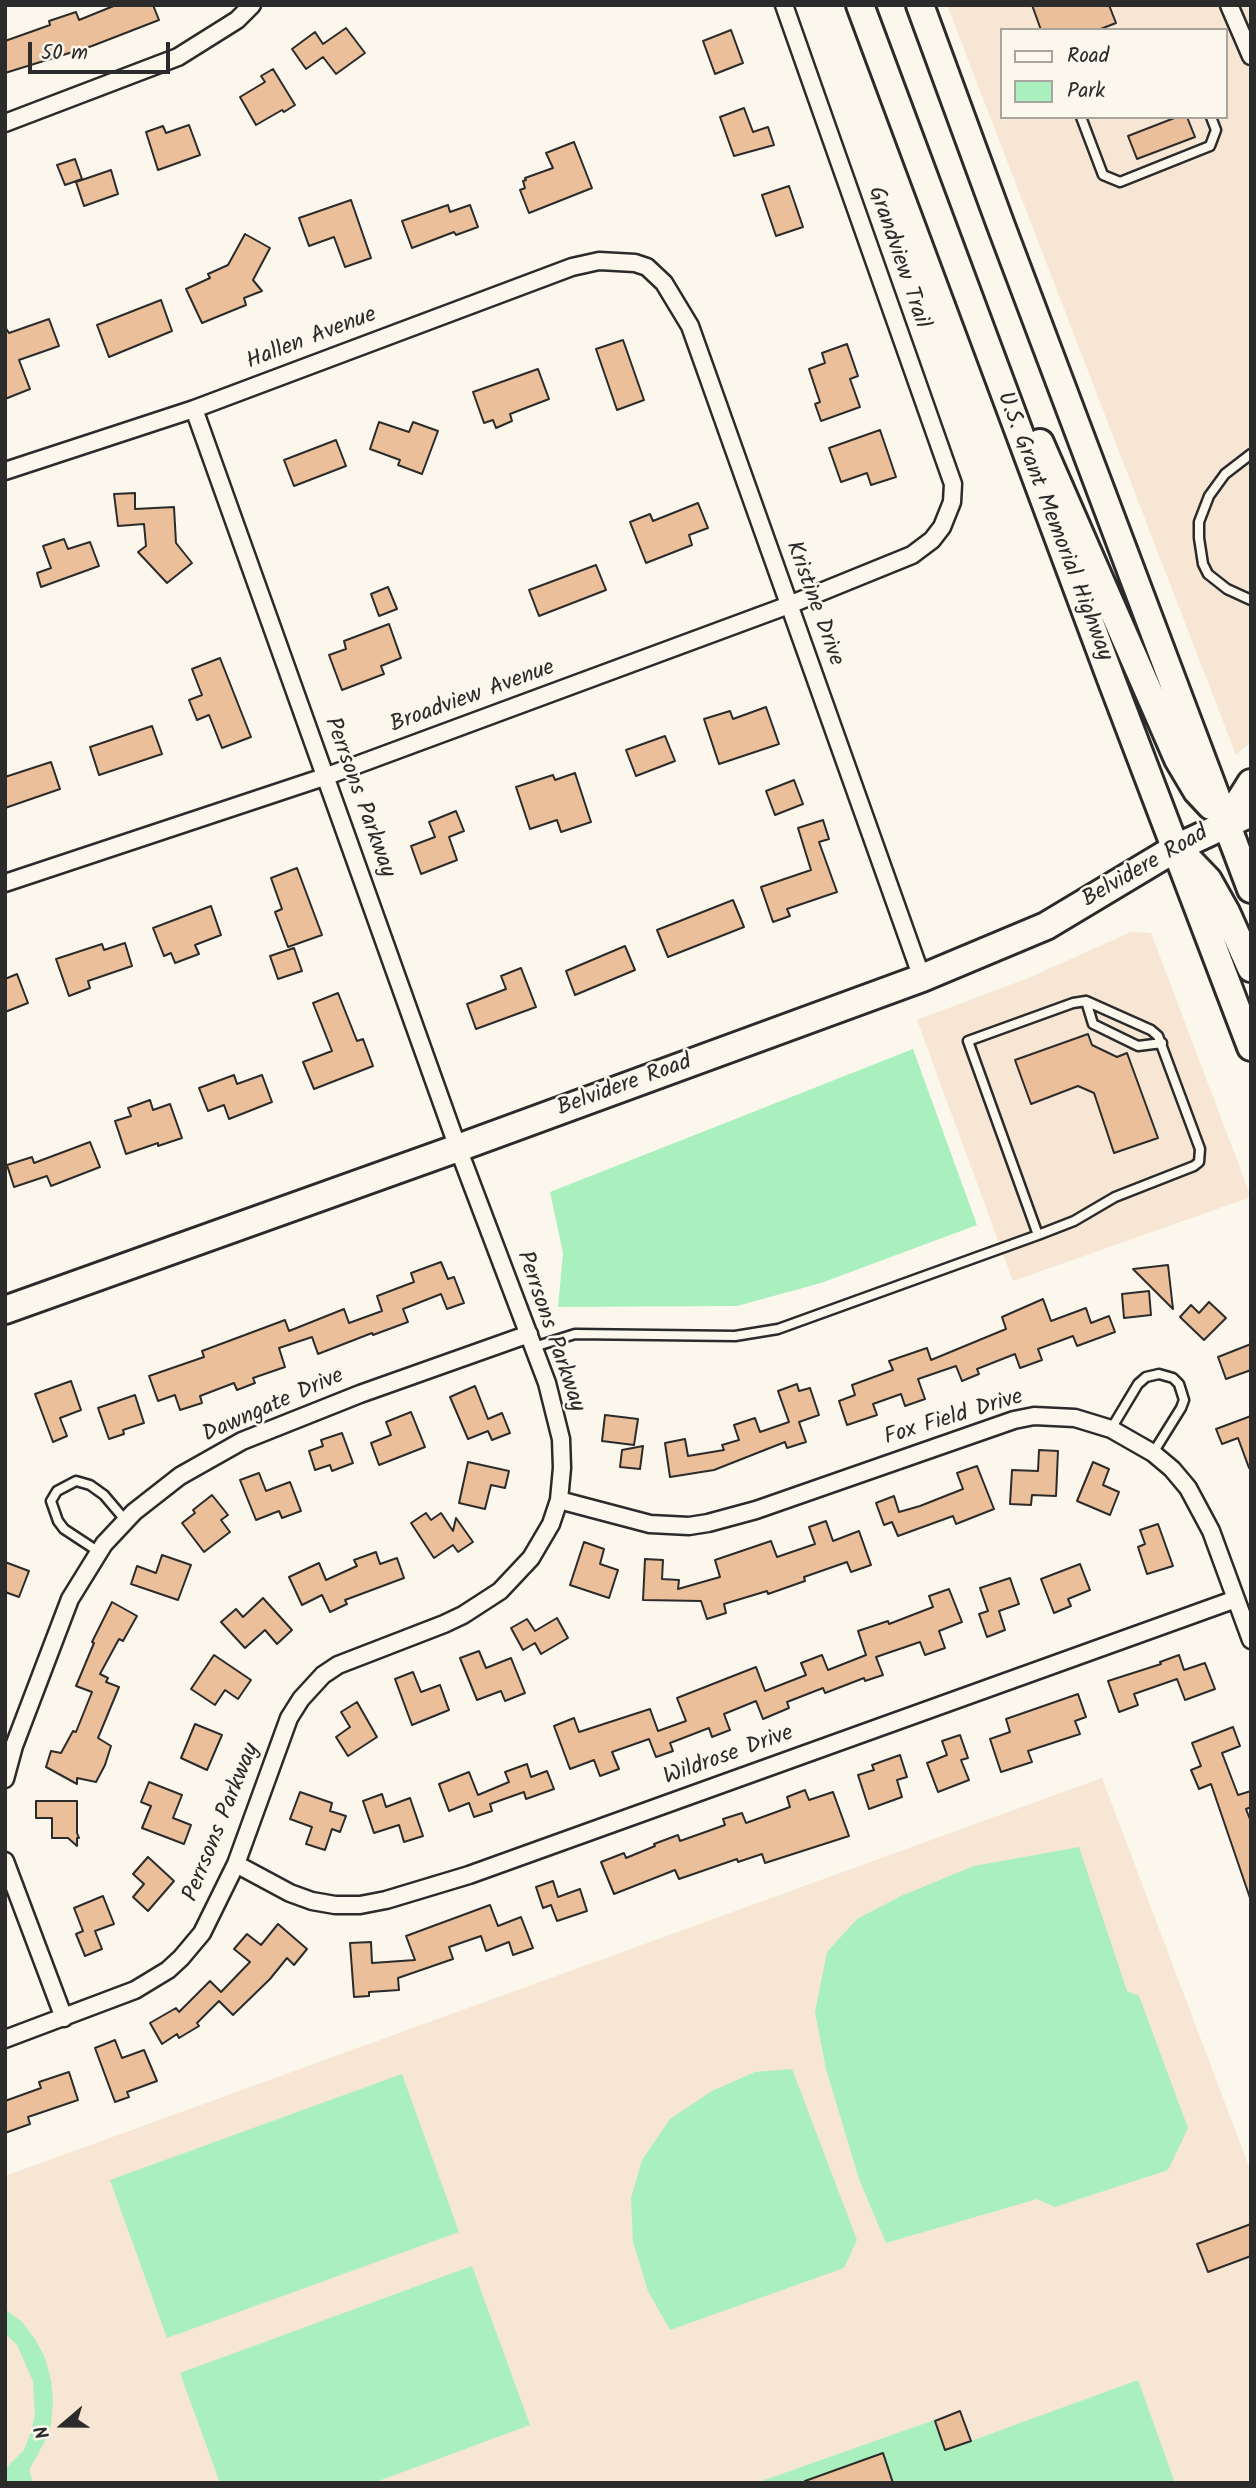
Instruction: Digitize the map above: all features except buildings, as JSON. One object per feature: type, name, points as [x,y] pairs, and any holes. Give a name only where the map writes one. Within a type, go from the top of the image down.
[{"type":"main road","name":"U.S. Grant Memorial Highway","points":[[860,5],[1251,1047]]},
{"type":"main road","points":[[920,5],[1251,889]]},
{"type":"main road","points":[[987,349],[1040,445],[1178,759],[1197,791],[1226,823]]},
{"type":"main road","points":[[1226,823],[1251,783]]},
{"type":"main road","name":"Belvidere Road","points":[[5,1310],[922,978],[1046,926],[1176,848],[1251,813]]},
{"type":"main road","points":[[1176,848],[1193,862],[1208,880],[1226,912],[1251,968]]},
{"type":"street","points":[[5,123],[178,57],[237,20],[252,5]]},
{"type":"street","name":"Grandview Trail","points":[[784,5],[953,484],[952,502],[942,527]]},
{"type":"street","points":[[1229,5],[1251,56]]},
{"type":"street","name":"Hallen Avenue","points":[[5,471],[194,409],[572,267],[600,261],[635,263]]},
{"type":"street","name":"Kristine Drive","points":[[635,263],[647,267],[664,283],[690,326],[922,978]]},
{"type":"street","name":"Perrsons Parkway","points":[[5,2039],[135,1990],[168,1970],[193,1946],[236,1864],[289,1718],[311,1686],[330,1670],[351,1658],[444,1624],[500,1591],[531,1558],[551,1524],[559,1500],[561,1439],[547,1383],[458,1148],[194,409]]},
{"type":"street","name":"Broadview Avenue","points":[[5,883],[327,776],[789,605],[912,555],[932,540],[942,527]]},
{"type":"street","name":"Dawngate Drive","points":[[5,1779],[14,1746],[70,1599],[99,1552],[126,1521],[180,1476],[242,1441],[360,1394],[531,1341]]},
{"type":"street","name":"Fox Field Drive","points":[[559,1500],[650,1524],[688,1526],[708,1523],[756,1510],[1014,1420],[1034,1416],[1075,1418],[1111,1429],[1153,1453],[1172,1469],[1195,1500],[1211,1531],[1251,1640]]},
{"type":"street","name":"Wildrose Drive","points":[[236,1864],[290,1893],[312,1901],[360,1905],[386,1900],[469,1875],[1236,1599]]},
{"type":"street","points":[[5,1861],[64,2018]]},
{"type":"lane","points":[[1082,119],[1103,176],[1120,182],[1210,146],[1216,130],[1212,119]]},
{"type":"lane","points":[[1251,454],[1224,474],[1209,496],[1199,522],[1203,564],[1208,574],[1227,589],[1251,600]]},
{"type":"lane","points":[[1086,1001],[1093,1024],[1138,1046],[1162,1043]]},
{"type":"lane","points":[[531,1341],[575,1334],[735,1336],[762,1333],[1038,1235],[1087,1215],[1115,1197],[1189,1169],[1199,1162],[1200,1149],[1162,1043],[1151,1030],[1086,1001],[1073,1003],[968,1041],[1038,1235]]},
{"type":"lane","points":[[1111,1429],[1138,1384],[1146,1377],[1158,1374],[1173,1378],[1180,1384],[1184,1400],[1153,1453]]},
{"type":"lane","points":[[99,1552],[64,1529],[58,1521],[51,1501],[57,1491],[76,1482],[90,1485],[104,1495],[126,1521]]},
{"type":"shaded area","points":[[947,5],[1251,5],[1251,742],[1236,755]]},
{"type":"shaded area","points":[[1131,932],[1151,933],[1251,1197],[1013,1281],[917,1020],[1026,979]]},
{"type":"shaded area","points":[[1102,1778],[1251,2172],[1251,2483],[5,2483],[5,2176]]},
{"type":"green space","points":[[913,1049],[977,1225],[821,1283],[737,1306],[558,1307],[563,1253],[550,1192]]},
{"type":"green space","points":[[1079,1847],[1127,1991],[1139,1996],[1188,2128],[1168,2170],[1055,2207],[1037,2199],[886,2243],[859,2179],[826,2069],[815,2012],[827,1952],[857,1919],[901,1896],[974,1866]]},
{"type":"green space","points":[[792,2069],[857,2240],[844,2268],[670,2330],[648,2291],[633,2242],[631,2198],[642,2160],[670,2119],[712,2091],[755,2072]]},
{"type":"green space","points":[[402,2074],[459,2232],[167,2338],[110,2180]]},
{"type":"green space","points":[[472,2266],[530,2425],[373,2483],[220,2483],[180,2373]]},
{"type":"green space","points":[[5,2309],[22,2322],[35,2339],[45,2358],[51,2380],[51,2424],[29,2470],[33,2482],[30,2483],[5,2483],[5,2469],[24,2450],[35,2415],[33,2381],[17,2345],[5,2333]]},
{"type":"green space","points":[[1138,2380],[1175,2483],[756,2483],[960,2411],[971,2441]]}]
